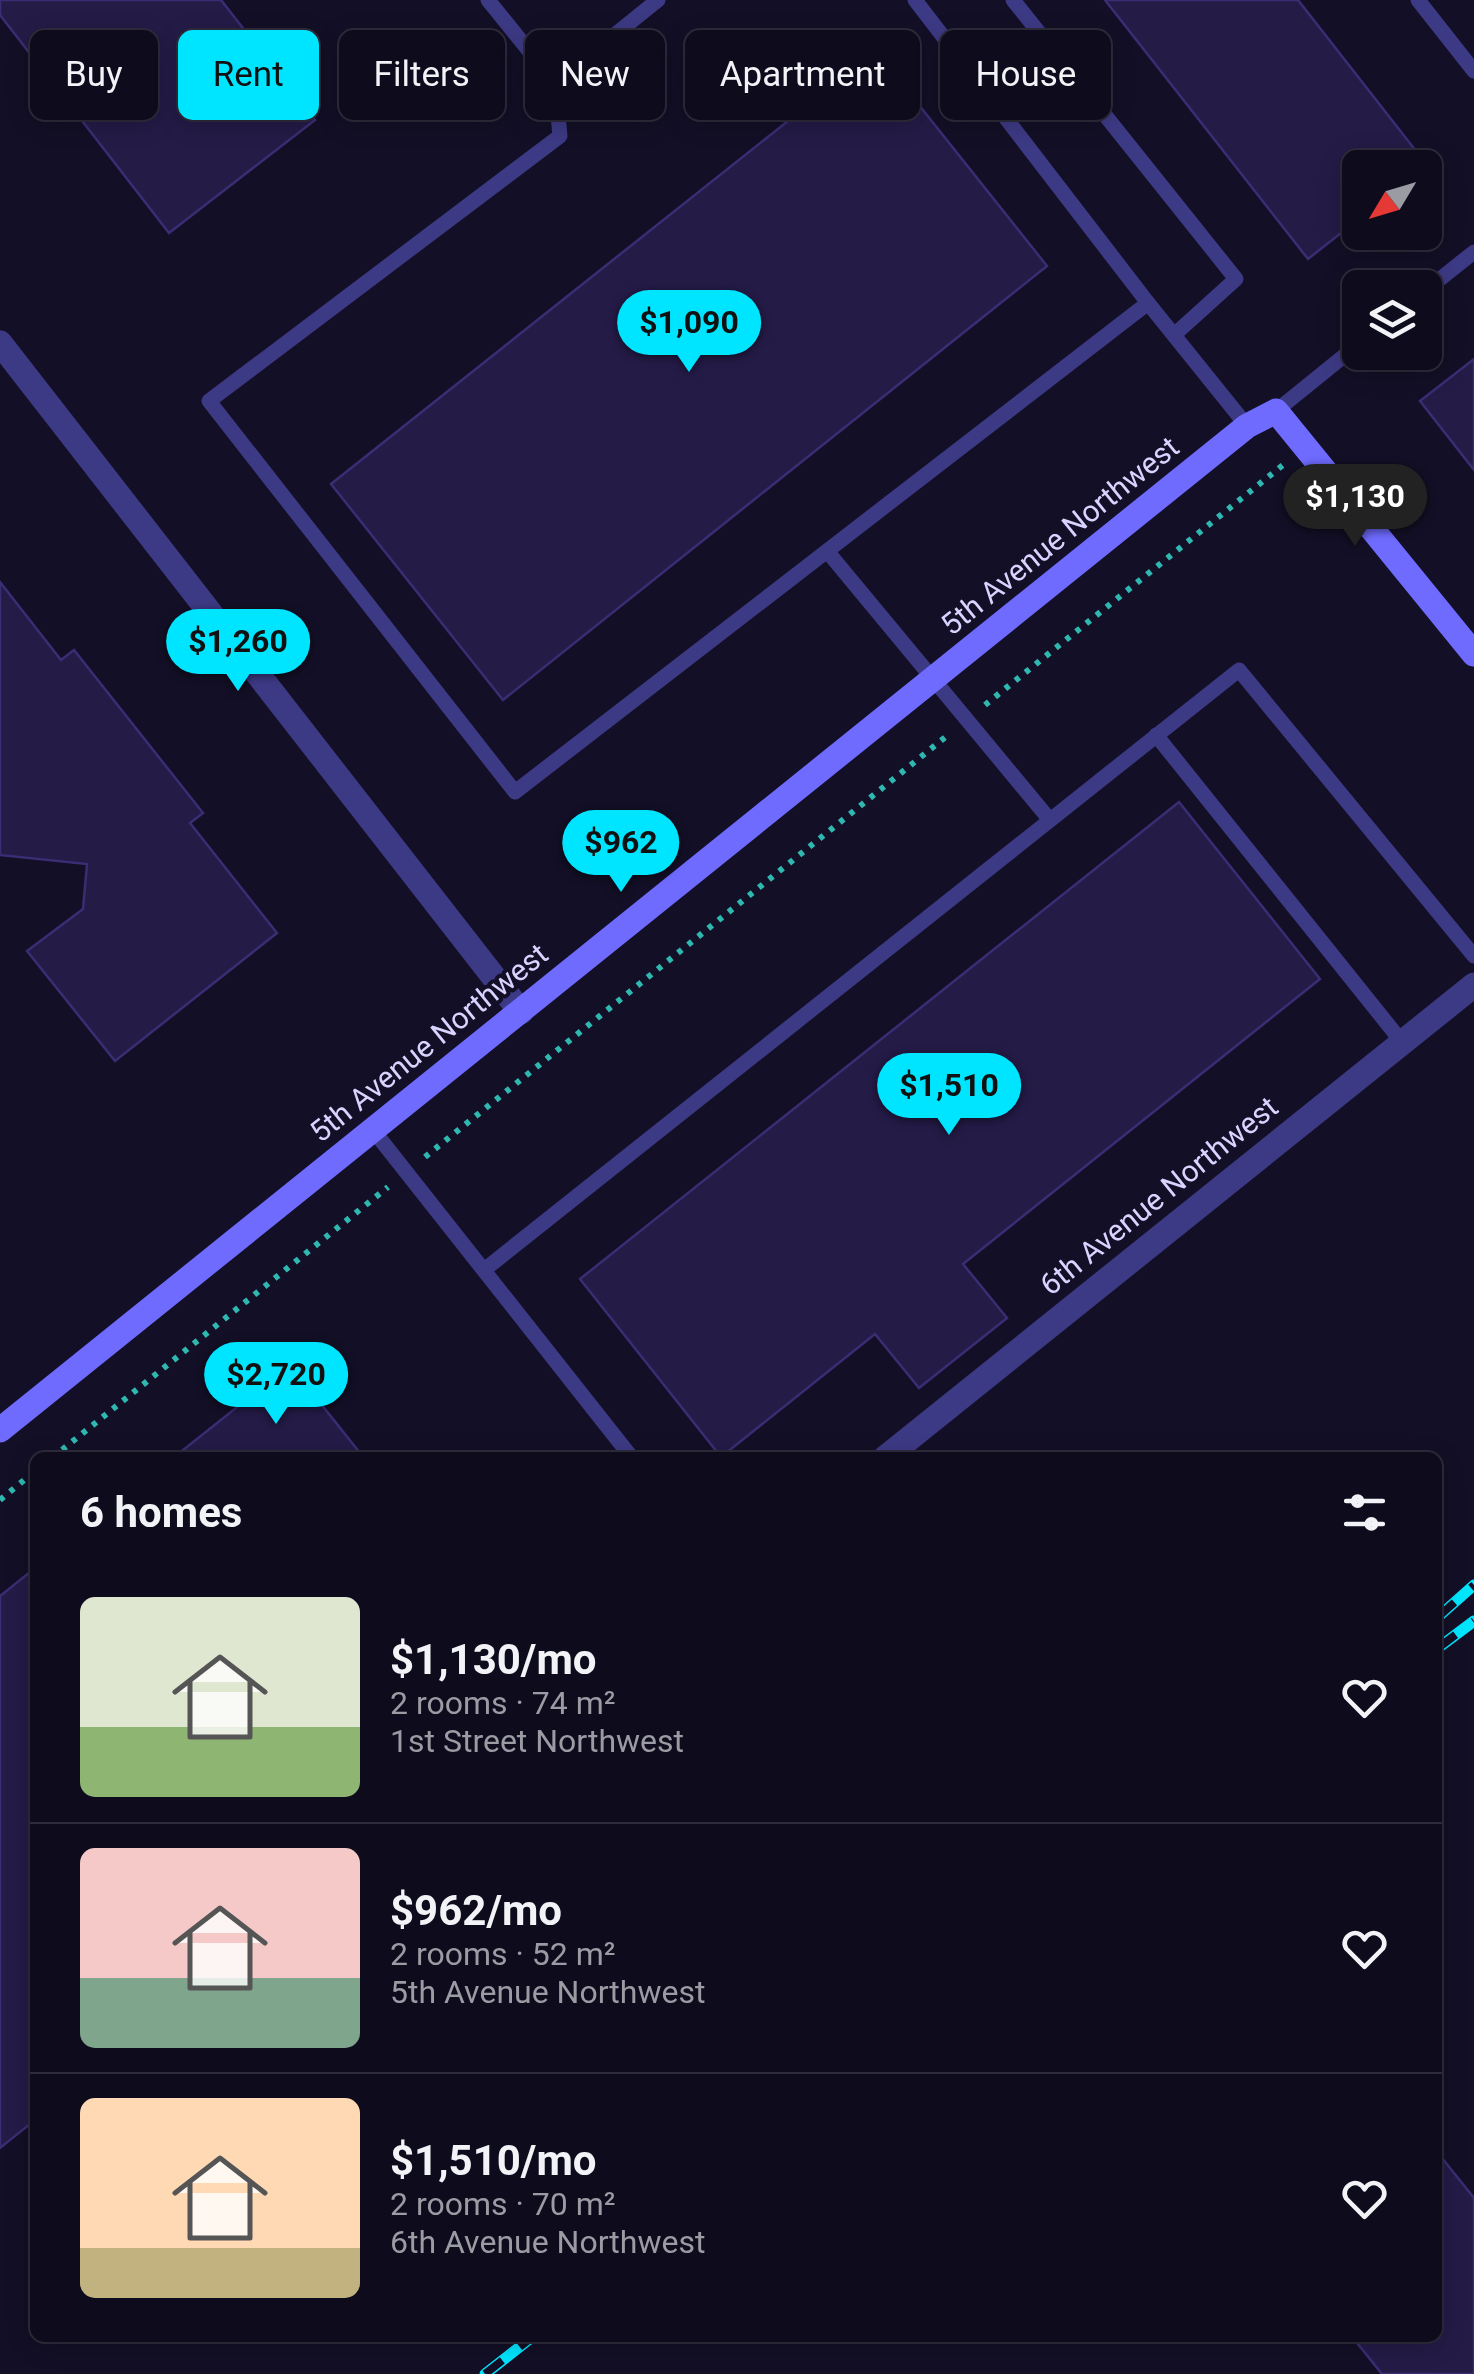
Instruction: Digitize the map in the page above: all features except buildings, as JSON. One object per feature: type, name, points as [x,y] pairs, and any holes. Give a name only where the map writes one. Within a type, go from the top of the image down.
[{"type":"street","points":[[0,343],[520,1012]]},
{"type":"street","name":"5th Avenue Northwest","points":[[0,1430],[1247,426],[1276,411]]},
{"type":"street","points":[[1276,411],[1474,654]]},
{"type":"street","name":"6th Avenue Northwest","points":[[892,1452],[1474,985]]},
{"type":"lane","points":[[488,0],[525,46]]},
{"type":"lane","points":[[621,30],[658,0]]},
{"type":"lane","points":[[915,0],[1247,426]]},
{"type":"lane","points":[[1013,0],[1236,279],[1174,336]]},
{"type":"lane","points":[[1418,0],[1474,71]]},
{"type":"lane","points":[[558,120],[560,136],[209,401],[515,792],[1148,303]]},
{"type":"lane","points":[[1442,277],[1474,252]]},
{"type":"lane","points":[[1276,411],[1342,358]]},
{"type":"lane","points":[[827,551],[1050,820]]},
{"type":"lane","points":[[484,1270],[1238,670],[1474,956]]},
{"type":"lane","points":[[1156,736],[1402,1042]]},
{"type":"lane","points":[[373,1130],[627,1452]]},
{"type":"path","points":[[59,1452],[1307,446]]},
{"type":"path","points":[[0,1500],[30,1476]]},
{"type":"railway","points":[[1442,1613],[1474,1585]]},
{"type":"railway","points":[[1442,1645],[1474,1621]]},
{"type":"railway","points":[[485,2374],[526,2342]]}]
